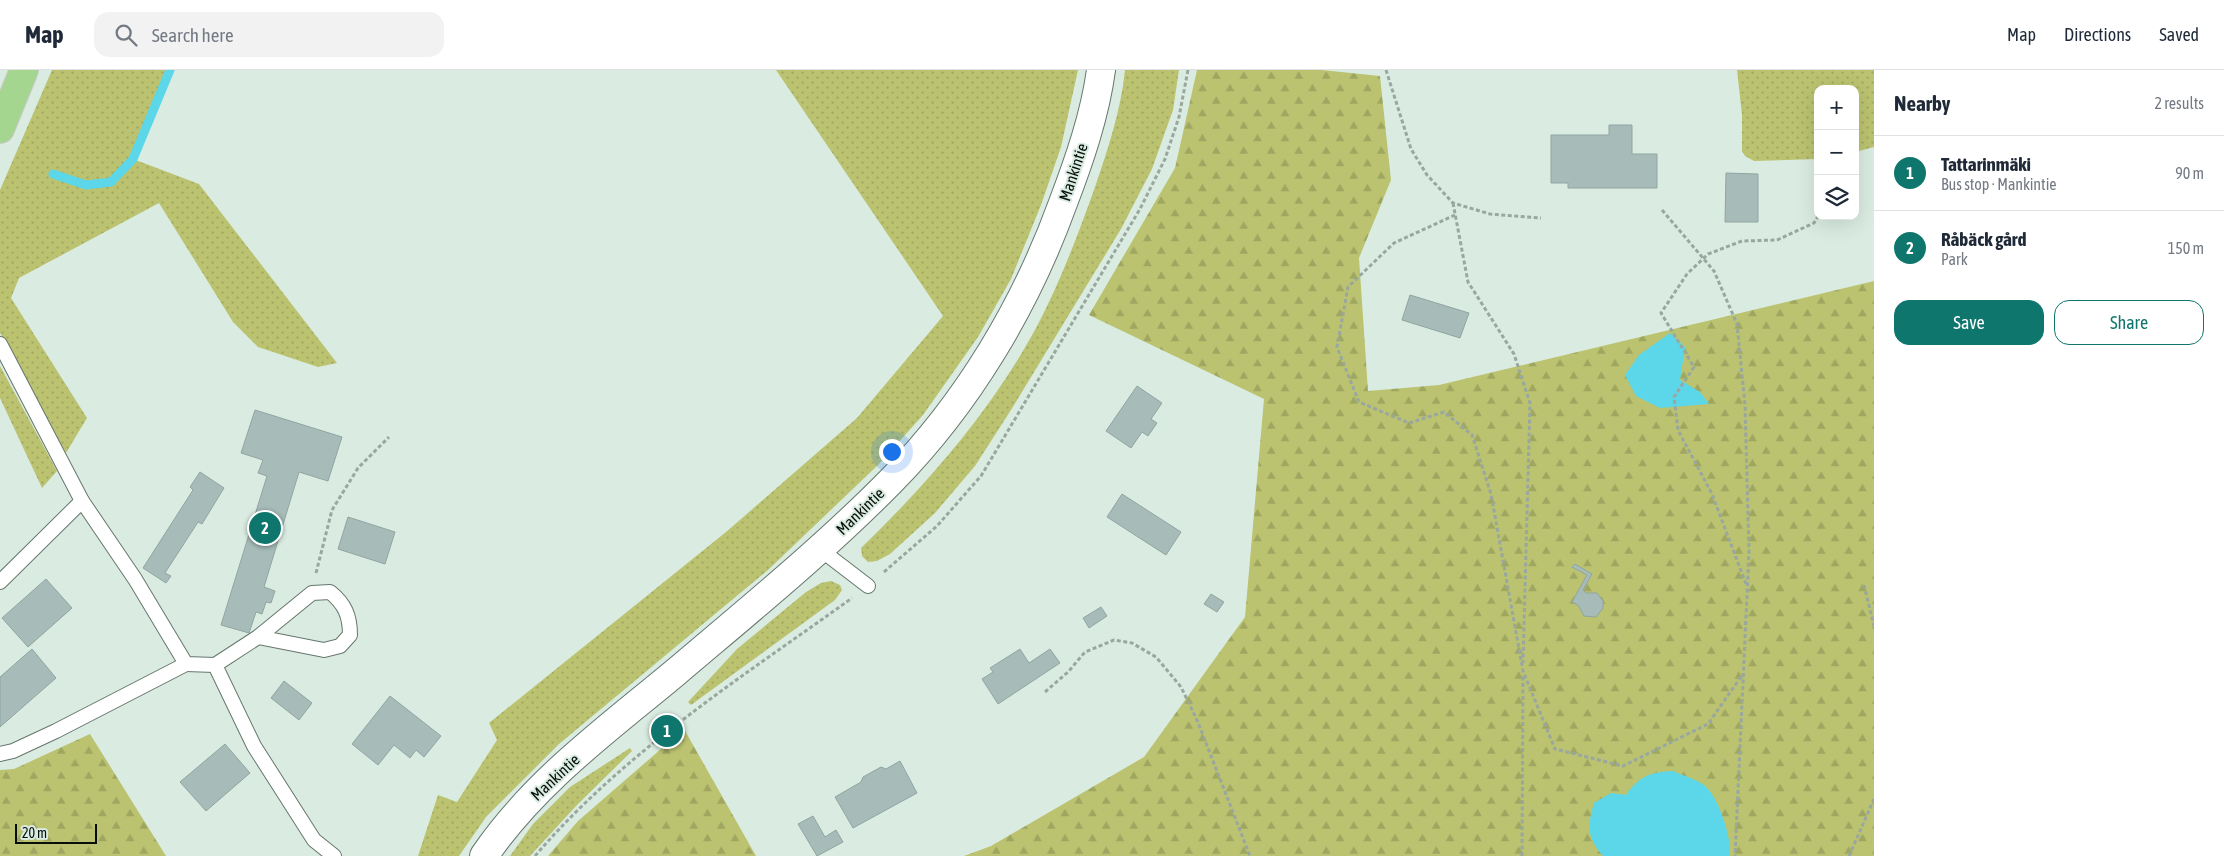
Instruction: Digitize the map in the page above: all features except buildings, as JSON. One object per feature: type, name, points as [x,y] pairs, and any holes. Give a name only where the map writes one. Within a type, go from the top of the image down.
[{"type":"highway","points":[[0,129],[24,70]]},
{"type":"street","name":"Mankintie","points":[[484,856],[502,829],[543,786],[820,550],[893,479],[939,426],[990,354],[1027,288],[1048,244],[1087,131],[1101,70]]},
{"type":"lane","points":[[0,344],[82,501],[135,579],[186,664]]},
{"type":"lane","points":[[0,582],[82,501]]},
{"type":"lane","points":[[820,550],[868,586]]},
{"type":"lane","points":[[0,754],[13,751],[56,732],[186,664],[214,665],[258,637],[312,593],[330,592],[341,601],[350,619],[350,634],[340,646],[324,650],[258,637]]},
{"type":"lane","points":[[214,665],[254,746],[314,840],[334,856]]},
{"type":"path","points":[[536,856],[556,832],[667,731],[868,586],[937,526],[981,476],[1140,210],[1165,159],[1179,117],[1188,70]]},
{"type":"path","points":[[1386,70],[1411,149],[1427,175],[1453,203],[1490,214],[1541,218]]},
{"type":"path","points":[[1453,203],[1468,282],[1514,354],[1530,403],[1523,671],[1522,856]]},
{"type":"path","points":[[1662,210],[1714,271],[1737,324],[1745,405],[1749,552],[1735,856]]},
{"type":"path","points":[[1455,215],[1394,242],[1348,287],[1337,347],[1359,402],[1409,423],[1444,412],[1472,435],[1491,494],[1523,671],[1555,749],[1623,766],[1708,724],[1743,674]]},
{"type":"path","points":[[1747,586],[1712,494],[1678,430],[1674,397],[1694,367],[1661,313],[1687,274],[1708,254],[1742,241],[1777,240],[1814,223],[1816,220]]},
{"type":"path","points":[[312,593],[332,510],[358,468],[389,437]]},
{"type":"path","points":[[1864,585],[1874,626]]},
{"type":"path","points":[[1045,692],[1068,672],[1085,652],[1114,640],[1132,643],[1156,657],[1181,687],[1250,856]]},
{"type":"path","points":[[1849,856],[1874,799]]},
{"type":"green space","points":[[52,70],[170,70],[133,159],[199,184],[337,363],[318,367],[258,347],[233,322],[159,203],[19,278],[11,298],[87,418],[66,453],[0,333],[0,190]]},
{"type":"green space","points":[[776,70],[1078,70],[1061,147],[1041,205],[1011,279],[978,337],[923,415],[878,465],[768,570],[559,744],[486,817],[459,856],[418,856],[438,795],[457,802],[497,740],[489,723],[726,532],[857,418],[943,316]]},
{"type":"green space","points":[[1125,70],[1179,70],[1173,110],[1152,169],[1121,229],[975,466],[935,513],[890,554],[877,561],[868,562],[862,556],[861,548],[934,472],[978,418],[998,390],[1035,330],[1068,260],[1095,187],[1117,115]]},
{"type":"green space","points":[[1197,70],[1322,70],[1380,76],[1391,180],[1359,258],[1368,391],[1439,385],[1874,281],[1874,856],[964,856],[991,846],[1144,757],[1245,617],[1264,399],[1089,315],[1175,168]]},
{"type":"green space","points":[[1737,70],[1874,70],[1874,147],[1859,151],[1859,85],[1814,85],[1814,159],[1754,161],[1745,156],[1742,151],[1742,115]]},
{"type":"green space","points":[[0,366],[57,471],[42,488],[0,398]]},
{"type":"green space","points":[[831,581],[840,585],[842,590],[835,600],[691,705],[688,702],[737,649],[806,592],[821,583]]},
{"type":"green space","points":[[684,729],[756,856],[548,856],[578,821]]},
{"type":"green space","points":[[90,734],[166,856],[0,856],[0,770],[14,769]]},
{"type":"green space","points":[[630,748],[632,751],[577,805],[530,856],[510,856],[533,824],[570,787]]},
{"type":"water","points":[[1670,333],[1685,347],[1680,380],[1700,392],[1709,404],[1660,408],[1636,396],[1625,375],[1639,355]]},
{"type":"water","points":[[1673,771],[1698,781],[1710,792],[1724,819],[1729,840],[1730,856],[1603,856],[1591,837],[1590,819],[1594,803],[1611,793],[1626,795],[1636,783],[1646,776],[1658,772]]},
{"type":"waterway","points":[[53,174],[86,185],[111,182],[133,159],[170,70]]},
{"type":"place","name":"Råbäck gård","points":[[265,528]]},
{"type":"place","name":"Tattarinmäki","points":[[667,731]]}]
